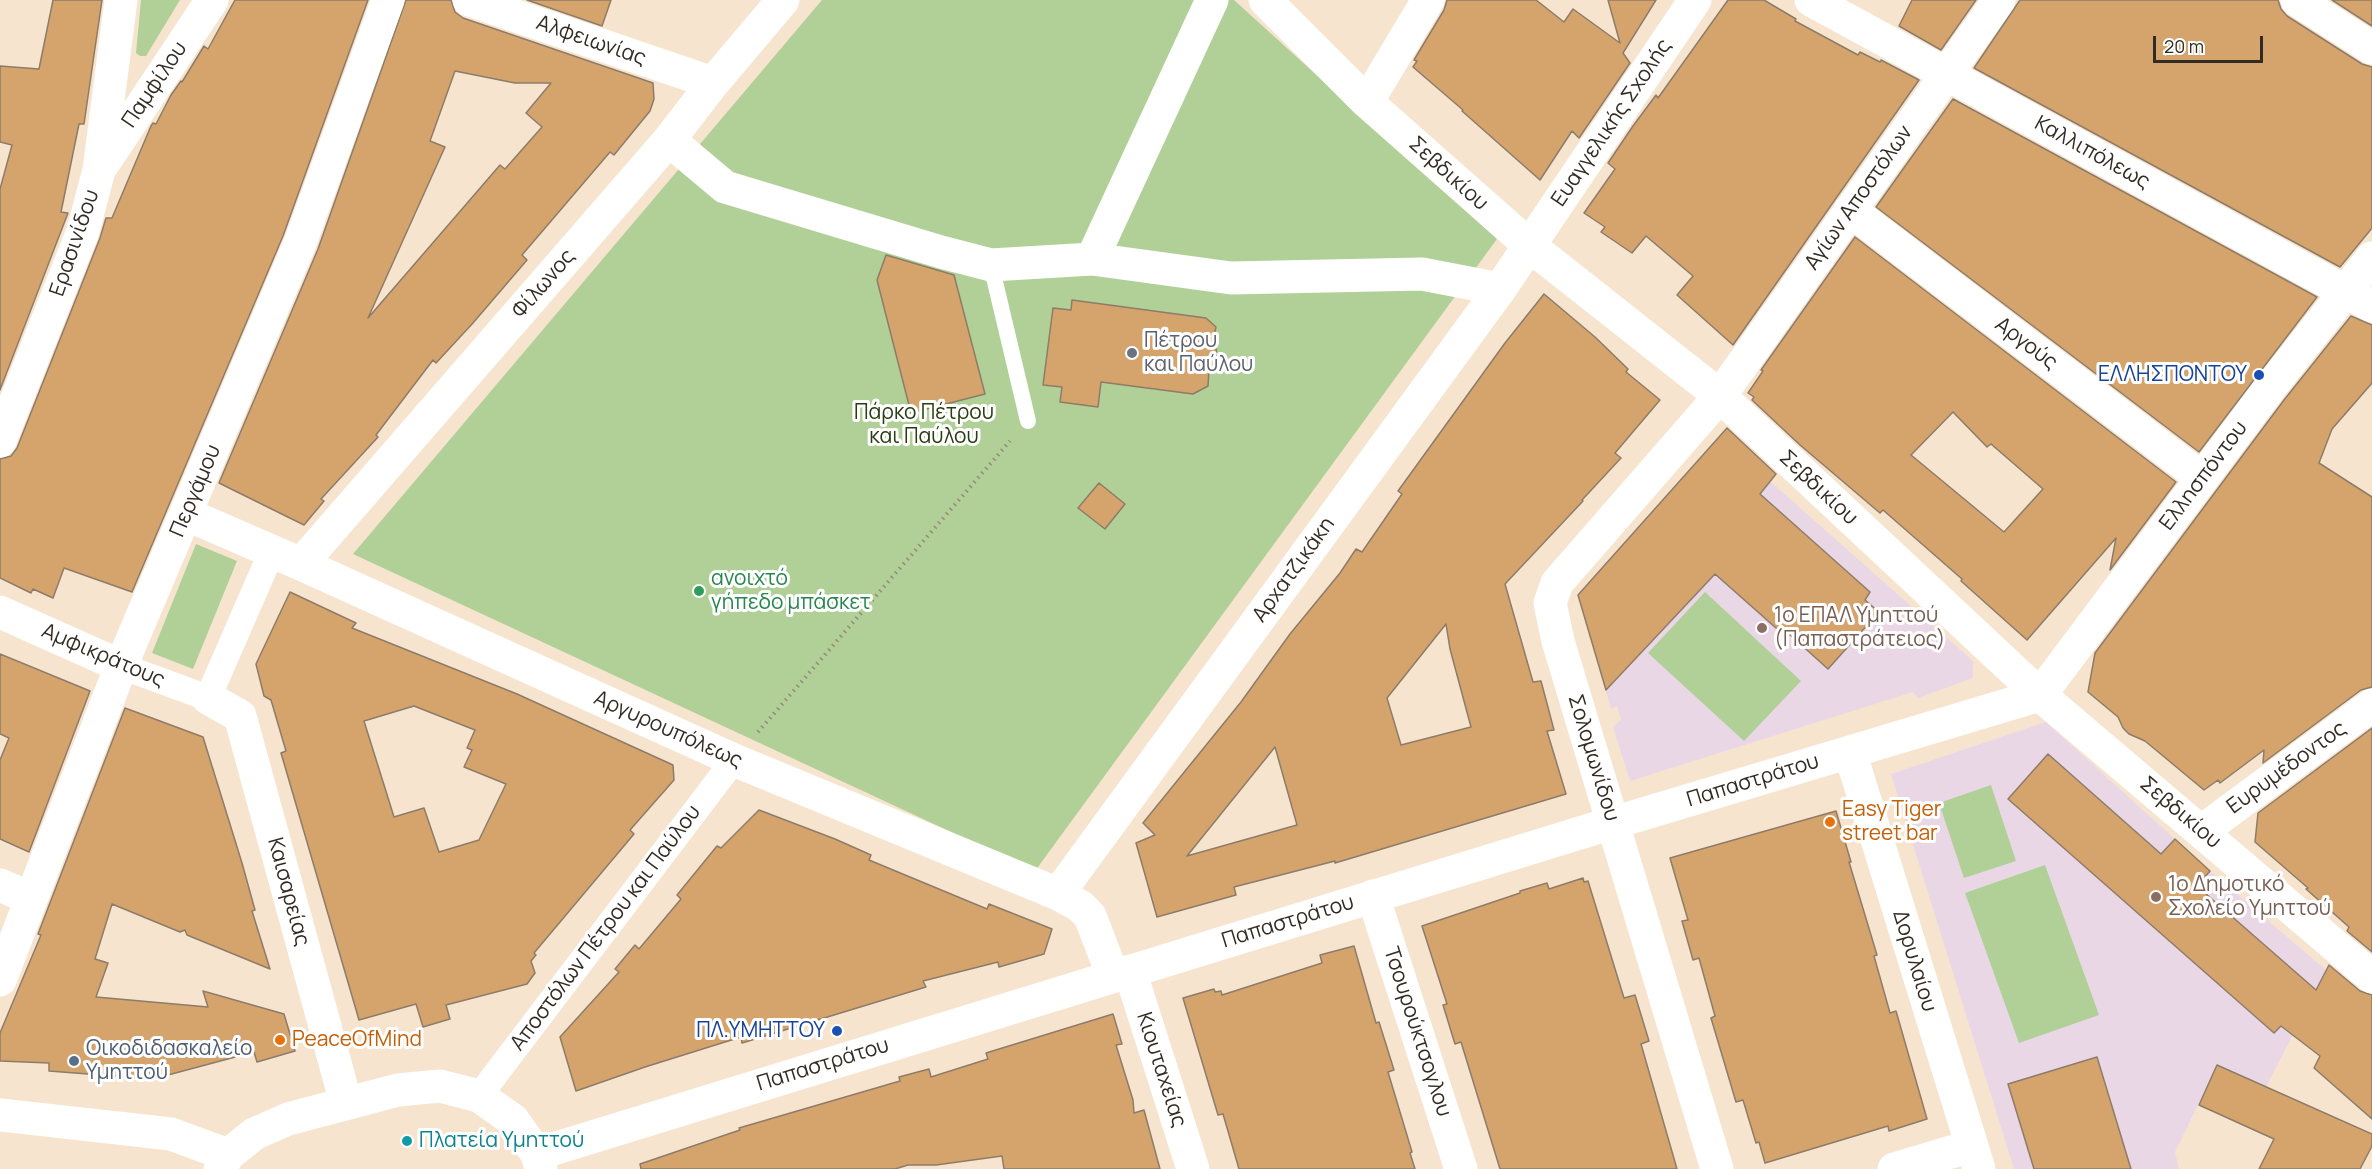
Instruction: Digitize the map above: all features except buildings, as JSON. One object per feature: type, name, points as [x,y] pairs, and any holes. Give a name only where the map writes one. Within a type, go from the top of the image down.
[{"type":"street","name":"Ερασινίδου","points":[[0,441],[83,231],[99,170],[121,0]]},
{"type":"street","name":"Παμφίλου","points":[[99,170],[212,0]]},
{"type":"street","name":"Περγάμου","points":[[0,980],[121,666],[300,243],[388,0]]},
{"type":"street","name":"Αλφειωνίας","points":[[469,0],[525,9],[712,83]]},
{"type":"street","name":"Φίλωνος","points":[[287,558],[669,140],[712,83],[783,0]]},
{"type":"street","points":[[1092,259],[1212,0]]},
{"type":"street","name":"Σεβδικίου","points":[[1265,0],[1367,102],[1530,246],[1720,396],[2040,695],[2372,977]]},
{"type":"street","points":[[1367,102],[1428,0]]},
{"type":"street","name":"Ευαγγελικής Σχολής","points":[[1530,246],[1695,0]]},
{"type":"street","name":"Καλλιπόλεως","points":[[1811,0],[2358,299]]},
{"type":"street","name":"Αγίων Αποστόλων","points":[[1720,396],[1999,0]]},
{"type":"street","points":[[2296,0],[2372,48]]},
{"type":"street","points":[[669,140],[725,187],[940,252],[991,264],[1092,259],[1231,278],[1422,274],[1500,289]]},
{"type":"street","name":"Αργούς","points":[[1851,210],[2202,478]]},
{"type":"street","name":"Αρχατζικάκη","points":[[1058,894],[1530,246]]},
{"type":"street","name":"Ελλησπόντου","points":[[2040,695],[2202,478],[2358,299],[2372,258]]},
{"type":"street","name":"Σολομωνίδου","points":[[1717,1169],[1558,641],[1550,603],[1557,583],[1720,396]]},
{"type":"street","name":"Αργυρουπόλεως","points":[[186,514],[734,760],[1058,894],[1080,906],[1090,916],[1121,974]]},
{"type":"street","points":[[208,698],[287,558]]},
{"type":"street","name":"Αμφικράτους","points":[[0,612],[121,666],[208,698]]},
{"type":"street","name":"Παπαστράτου","points":[[539,1161],[1121,974],[1612,823],[2040,695]]},
{"type":"street","name":"Καισαρείας","points":[[208,698],[240,716],[346,1103]]},
{"type":"street","name":"Ευρυμέδοντος","points":[[2202,831],[2372,705]]},
{"type":"street","name":"Δορυλαίου","points":[[1850,752],[1975,1157]]},
{"type":"street","name":"Αποστόλων Πέτρου και Παύλου","points":[[479,1096],[734,760]]},
{"type":"street","points":[[0,885],[30,898]]},
{"type":"street","name":"Τσουρούκτσογλου","points":[[1373,896],[1461,1169]]},
{"type":"street","name":"Κιουταχείας","points":[[1121,974],[1193,1169]]},
{"type":"street","points":[[0,1115],[171,1134],[224,1162],[254,1134],[288,1119],[398,1090],[440,1086],[479,1096],[513,1120],[539,1161]]},
{"type":"street","points":[[1894,1169],[1975,1157]]},
{"type":"lane","points":[[991,264],[1028,421]]},
{"type":"path","points":[[734,760],[1028,421]]},
{"type":"shaded area","name":"1ο ΕΠΑΛ Υμηττού (Παπαστράτειος)","points":[[1719,436],[1973,661],[1973,678],[1918,698],[1913,692],[1630,781],[1613,727],[1621,720],[1617,706],[1611,709],[1578,595]]},
{"type":"shaded area","points":[[2046,722],[2210,871],[2326,970],[2266,1087],[2217,1066],[2175,1152],[2179,1169],[2014,1169],[1891,774]]},
{"type":"green space","points":[[141,0],[180,0],[146,56],[136,53]]},
{"type":"green space","name":"Πάρκο Πέτρου και Παύλου","points":[[822,0],[1234,0],[1497,239],[1035,871],[353,554]]},
{"type":"green space","points":[[196,544],[237,561],[193,669],[152,653]]},
{"type":"green space","points":[[1705,592],[1801,681],[1744,741],[1648,653]]},
{"type":"green space","points":[[1991,785],[2016,861],[1964,878],[1939,803]]},
{"type":"green space","points":[[2045,865],[2099,1015],[2019,1043],[1965,893]]},
{"type":"place","name":"Πέτρου και Παύλου","points":[[1132,353]]},
{"type":"place","name":"ΕΛΛΗΣΠΟΝΤΟΥ","points":[[2259,375]]},
{"type":"place","name":"ανοιχτό γήπεδο μπάσκετ","points":[[699,591]]},
{"type":"place","name":"1ο ΕΠΑΛ Υμηττού (Παπαστράτειος)","points":[[1762,628]]},
{"type":"place","name":"Easy Tiger street bar","points":[[1830,822]]},
{"type":"place","name":"1ο Δημοτικό Σχολείο Υμηττού","points":[[2156,897]]},
{"type":"place","name":"ΠΛ.ΥΜΗΤΤΟΥ","points":[[837,1031]]},
{"type":"place","name":"PeaceOfMind","points":[[280,1040]]},
{"type":"place","name":"Οικοδιδασκαλείο Υμηττού","points":[[74,1061]]},
{"type":"place","name":"Πλατεία Υμηττού","points":[[407,1141]]}]
